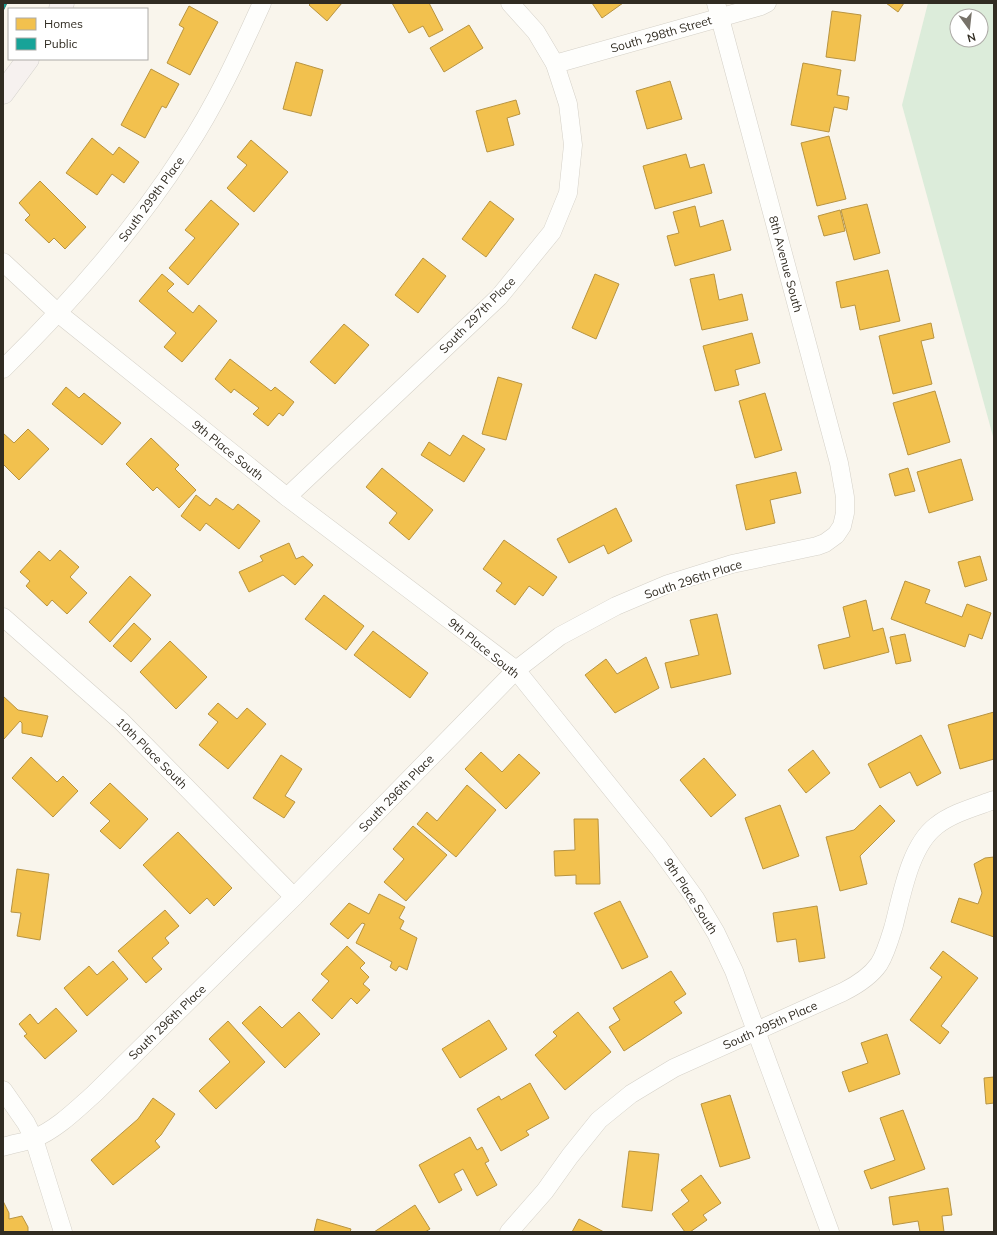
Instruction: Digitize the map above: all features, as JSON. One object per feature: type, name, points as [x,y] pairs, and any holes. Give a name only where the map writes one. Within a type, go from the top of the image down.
[{"type":"main road","points":[[3,93],[27,60]]},
{"type":"street","name":"South 299th Place","points":[[3,369],[86,284],[150,203],[186,150],[213,104],[262,3]]},
{"type":"street","name":"South 297th Place","points":[[287,497],[499,297],[552,232],[568,193],[573,145],[568,104],[555,64],[536,32],[510,3]]},
{"type":"street","name":"South 298th Street","points":[[555,64],[718,10],[761,6],[767,3]]},
{"type":"street","name":"8th Avenue South","points":[[718,10],[839,463],[845,504],[845,513],[842,526]]},
{"type":"street","name":"9th Place South","points":[[3,262],[58,313],[287,497],[516,670],[659,848],[695,898],[716,933],[734,971],[830,1232]]},
{"type":"street","name":"South 296th Place","points":[[3,1147],[34,1138],[51,1129],[94,1094],[294,897],[516,670],[560,636],[616,606],[668,584],[732,564],[825,543],[836,535],[842,526]]},
{"type":"street","name":"10th Place South","points":[[3,617],[121,721],[294,897]]},
{"type":"street","name":"South 295th Place","points":[[509,1232],[546,1191],[570,1156],[599,1120],[631,1094],[674,1068],[843,992],[863,981],[871,974],[879,964],[885,952],[908,872],[916,851],[927,835],[936,826],[948,818],[994,800]]},
{"type":"street","points":[[3,1090],[26,1123],[34,1138],[63,1232]]},
{"type":"green space","points":[[928,3],[994,3],[994,440],[902,105]]},
{"type":"building: Homes","points":[[311,3],[342,3],[327,21],[309,5]]},
{"type":"building: Homes","points":[[392,3],[429,3],[443,30],[429,37],[423,26],[409,33]]},
{"type":"building: Homes","points":[[592,3],[623,3],[602,18]]},
{"type":"building: Homes","points":[[886,3],[904,3],[898,12]]},
{"type":"building: Homes","points":[[189,6],[218,22],[190,75],[167,63],[184,28],[179,25]]},
{"type":"building: Homes","points":[[832,11],[861,15],[855,61],[826,57]]},
{"type":"building: Homes","points":[[469,25],[483,48],[444,72],[430,48]]},
{"type":"building: Homes","points":[[296,62],[323,70],[311,116],[283,109]]},
{"type":"building: Homes","points":[[803,63],[841,70],[837,95],[849,97],[847,110],[834,107],[829,132],[791,125]]},
{"type":"building: Homes","points":[[151,69],[179,84],[166,108],[162,106],[145,138],[121,125]]},
{"type":"building: Homes","points":[[670,81],[682,119],[647,129],[636,91]]},
{"type":"building: Homes","points":[[516,100],[520,114],[507,118],[514,145],[487,152],[476,111]]},
{"type":"building: Homes","points":[[829,136],[846,199],[817,206],[801,143]]},
{"type":"building: Homes","points":[[92,138],[113,155],[119,147],[139,162],[124,183],[112,174],[97,195],[66,173]]},
{"type":"building: Homes","points":[[251,140],[288,172],[254,212],[227,188],[247,165],[237,157]]},
{"type":"building: Homes","points":[[686,154],[690,168],[704,164],[712,193],[655,209],[643,166]]},
{"type":"building: Homes","points":[[40,181],[86,227],[65,249],[54,238],[49,243],[25,220],[30,215],[19,203]]},
{"type":"building: Homes","points":[[211,200],[239,224],[188,285],[169,268],[195,238],[185,230]]},
{"type":"building: Homes","points":[[490,201],[514,219],[486,257],[462,239]]},
{"type":"building: Homes","points":[[867,204],[880,253],[854,260],[841,210]]},
{"type":"building: Homes","points":[[695,206],[700,227],[723,220],[731,250],[675,266],[667,236],[679,233],[673,212]]},
{"type":"building: Homes","points":[[840,210],[845,231],[824,236],[818,216]]},
{"type":"building: Homes","points":[[423,258],[446,276],[418,313],[395,295]]},
{"type":"building: Homes","points":[[888,270],[900,321],[860,330],[855,305],[841,308],[836,282]]},
{"type":"building: Homes","points":[[162,274],[174,284],[167,291],[193,313],[199,305],[217,321],[182,362],[164,347],[176,333],[139,301]]},
{"type":"building: Homes","points":[[595,274],[619,284],[596,339],[572,328]]},
{"type":"building: Homes","points":[[714,274],[719,300],[742,294],[748,320],[702,330],[690,279]]},
{"type":"building: Homes","points":[[931,323],[934,338],[921,341],[932,384],[893,394],[879,336]]},
{"type":"building: Homes","points":[[344,324],[369,345],[335,384],[310,362]]},
{"type":"building: Homes","points":[[752,333],[760,363],[735,370],[739,385],[715,391],[703,346]]},
{"type":"building: Homes","points":[[230,359],[271,391],[275,387],[294,402],[283,416],[279,413],[268,426],[253,414],[259,408],[234,389],[231,393],[215,379]]},
{"type":"building: Homes","points":[[498,377],[522,384],[506,440],[482,434]]},
{"type":"building: Homes","points":[[66,387],[79,398],[84,393],[121,423],[102,445],[52,404]]},
{"type":"building: Homes","points":[[935,391],[950,442],[908,455],[893,403]]},
{"type":"building: Homes","points":[[765,393],[782,450],[755,458],[739,401]]},
{"type":"building: Homes","points":[[28,429],[49,449],[19,480],[3,464],[3,433],[14,443]]},
{"type":"building: Homes","points":[[463,435],[485,449],[464,482],[421,455],[429,442],[450,456]]},
{"type":"building: Homes","points":[[151,438],[179,465],[175,469],[196,490],[179,508],[157,487],[153,491],[126,464]]},
{"type":"building: Homes","points":[[961,459],[973,500],[929,513],[917,472]]},
{"type":"building: Homes","points":[[382,468],[433,510],[409,540],[389,523],[397,513],[366,487]]},
{"type":"building: Homes","points":[[908,468],[915,491],[895,496],[889,474]]},
{"type":"building: Homes","points":[[796,472],[801,493],[770,500],[775,523],[746,530],[736,485]]},
{"type":"building: Homes","points":[[196,495],[210,506],[216,498],[233,510],[238,504],[260,521],[239,549],[206,523],[200,531],[181,516]]},
{"type":"building: Homes","points":[[616,508],[632,541],[608,554],[604,545],[569,563],[557,539]]},
{"type":"building: Homes","points":[[504,540],[557,577],[543,596],[529,586],[515,605],[496,591],[502,583],[483,569]]},
{"type":"building: Homes","points":[[289,543],[296,559],[303,556],[313,565],[295,585],[283,575],[249,592],[239,572],[263,561],[260,556]]},
{"type":"building: Homes","points":[[60,550],[79,567],[70,577],[87,593],[67,614],[52,600],[47,606],[26,586],[30,581],[20,572],[39,551],[50,561]]},
{"type":"building: Homes","points":[[980,556],[987,580],[965,587],[958,562]]},
{"type":"building: Homes","points":[[130,576],[151,595],[110,642],[89,622]]},
{"type":"building: Homes","points":[[905,581],[930,590],[925,603],[962,617],[967,604],[991,613],[982,639],[969,634],[965,647],[891,619]]},
{"type":"building: Homes","points":[[324,595],[364,626],[346,650],[305,619]]},
{"type":"building: Homes","points":[[866,600],[873,631],[883,628],[889,652],[824,669],[818,645],[850,637],[843,607]]},
{"type":"building: Homes","points":[[717,614],[731,674],[671,688],[665,663],[699,655],[690,620]]},
{"type":"building: Homes","points":[[134,623],[151,639],[131,662],[113,646]]},
{"type":"building: Homes","points":[[373,631],[428,673],[410,698],[354,655]]},
{"type":"building: Homes","points":[[905,634],[911,661],[896,664],[890,637]]},
{"type":"building: Homes","points":[[170,641],[207,677],[176,709],[140,672]]},
{"type":"building: Homes","points":[[646,657],[659,688],[615,713],[585,675],[606,659],[617,674]]},
{"type":"building: Homes","points":[[3,696],[18,710],[48,716],[42,737],[22,733],[22,723],[20,721],[4,739],[3,738]]},
{"type":"building: Homes","points":[[218,703],[237,719],[247,708],[266,724],[228,769],[199,745],[218,722],[208,714]]},
{"type":"building: Homes","points":[[994,712],[994,759],[960,769],[948,725]]},
{"type":"building: Homes","points":[[921,735],[941,773],[917,786],[910,772],[880,788],[868,764]]},
{"type":"building: Homes","points":[[813,750],[830,773],[806,793],[788,770]]},
{"type":"building: Homes","points":[[481,752],[502,772],[519,754],[540,773],[506,809],[465,769]]},
{"type":"building: Homes","points":[[281,755],[302,769],[285,796],[295,802],[284,818],[253,798]]},
{"type":"building: Homes","points":[[31,757],[57,782],[63,776],[78,791],[53,817],[12,778]]},
{"type":"building: Homes","points":[[704,758],[736,795],[711,817],[680,780]]},
{"type":"building: Homes","points":[[110,783],[148,819],[120,849],[100,831],[110,821],[90,803]]},
{"type":"building: Homes","points":[[467,785],[496,810],[456,857],[417,824],[427,812],[437,821]]},
{"type":"building: Homes","points":[[780,805],[799,856],[763,869],[745,818]]},
{"type":"building: Homes","points":[[880,805],[895,821],[860,856],[867,884],[840,891],[826,837],[854,830]]},
{"type":"building: Homes","points":[[574,819],[598,819],[600,884],[576,884],[576,875],[555,876],[554,851],[575,850]]},
{"type":"building: Homes","points":[[413,826],[447,855],[406,901],[384,882],[404,859],[393,849]]},
{"type":"building: Homes","points":[[178,832],[232,888],[214,906],[207,898],[190,914],[143,865]]},
{"type":"building: Homes","points":[[994,857],[994,937],[951,922],[959,898],[978,904],[982,893],[974,864],[985,858]]},
{"type":"building: Homes","points":[[17,869],[49,874],[40,940],[17,936],[21,913],[11,912]]},
{"type":"building: Homes","points":[[379,894],[405,907],[399,918],[404,921],[400,929],[417,938],[407,970],[399,966],[396,971],[390,967],[392,962],[356,943],[365,924],[362,923],[348,939],[330,924],[349,903],[369,914]]},
{"type":"building: Homes","points":[[620,901],[648,957],[622,969],[594,913]]},
{"type":"building: Homes","points":[[817,906],[825,958],[799,962],[796,939],[777,942],[773,913]]},
{"type":"building: Homes","points":[[165,910],[179,926],[165,938],[169,943],[152,958],[162,969],[146,983],[118,951]]},
{"type":"building: Homes","points":[[347,946],[365,963],[360,968],[369,977],[363,984],[370,990],[357,1004],[351,998],[332,1019],[312,1000],[329,981],[321,974]]},
{"type":"building: Homes","points":[[943,951],[978,978],[941,1026],[949,1032],[940,1044],[910,1020],[942,977],[930,968]]},
{"type":"building: Homes","points":[[113,961],[128,979],[87,1016],[64,988],[89,966],[97,975]]},
{"type":"building: Homes","points":[[671,971],[686,994],[674,1002],[682,1013],[624,1051],[609,1027],[620,1020],[613,1008]]},
{"type":"building: Homes","points":[[260,1006],[282,1028],[299,1012],[320,1034],[285,1068],[242,1023]]},
{"type":"building: Homes","points":[[56,1008],[77,1031],[45,1059],[24,1036],[27,1034],[19,1024],[30,1014],[38,1024]]},
{"type":"building: Homes","points":[[578,1012],[611,1052],[565,1090],[535,1055],[557,1036],[553,1032]]},
{"type":"building: Homes","points":[[489,1020],[507,1049],[460,1078],[442,1049]]},
{"type":"building: Homes","points":[[228,1021],[265,1062],[216,1109],[199,1091],[230,1062],[209,1039]]},
{"type":"building: Homes","points":[[887,1034],[900,1074],[849,1092],[842,1072],[868,1063],[861,1043]]},
{"type":"building: Homes","points":[[994,1077],[994,1103],[986,1104],[984,1078]]},
{"type":"building: Homes","points":[[530,1083],[549,1118],[526,1131],[529,1135],[501,1151],[477,1109],[499,1096],[501,1100]]},
{"type":"building: Homes","points":[[730,1095],[750,1158],[720,1167],[701,1104]]},
{"type":"building: Homes","points":[[153,1098],[175,1114],[161,1135],[155,1141],[160,1147],[113,1185],[91,1160],[138,1119]]},
{"type":"building: Homes","points":[[903,1110],[925,1169],[871,1189],[864,1171],[895,1160],[880,1118]]},
{"type":"building: Homes","points":[[470,1137],[477,1150],[482,1147],[489,1161],[485,1163],[497,1185],[477,1196],[463,1169],[454,1174],[462,1190],[439,1203],[419,1165]]},
{"type":"building: Homes","points":[[629,1151],[659,1154],[652,1211],[622,1207]]},
{"type":"building: Homes","points":[[701,1175],[721,1203],[703,1215],[707,1220],[690,1232],[685,1232],[672,1214],[689,1201],[681,1190]]},
{"type":"building: Homes","points":[[948,1188],[952,1215],[942,1216],[944,1232],[920,1232],[918,1221],[893,1225],[889,1197]]},
{"type":"building: Homes","points":[[3,1201],[9,1213],[9,1219],[22,1216],[28,1227],[28,1232],[3,1232]]},
{"type":"building: Homes","points":[[415,1205],[430,1229],[425,1232],[374,1232]]},
{"type":"building: Homes","points":[[317,1219],[351,1229],[350,1232],[314,1232]]},
{"type":"building: Homes","points":[[579,1219],[604,1232],[572,1232]]},
{"type":"building: Public","points":[[3,3],[7,3],[3,11]]}]
